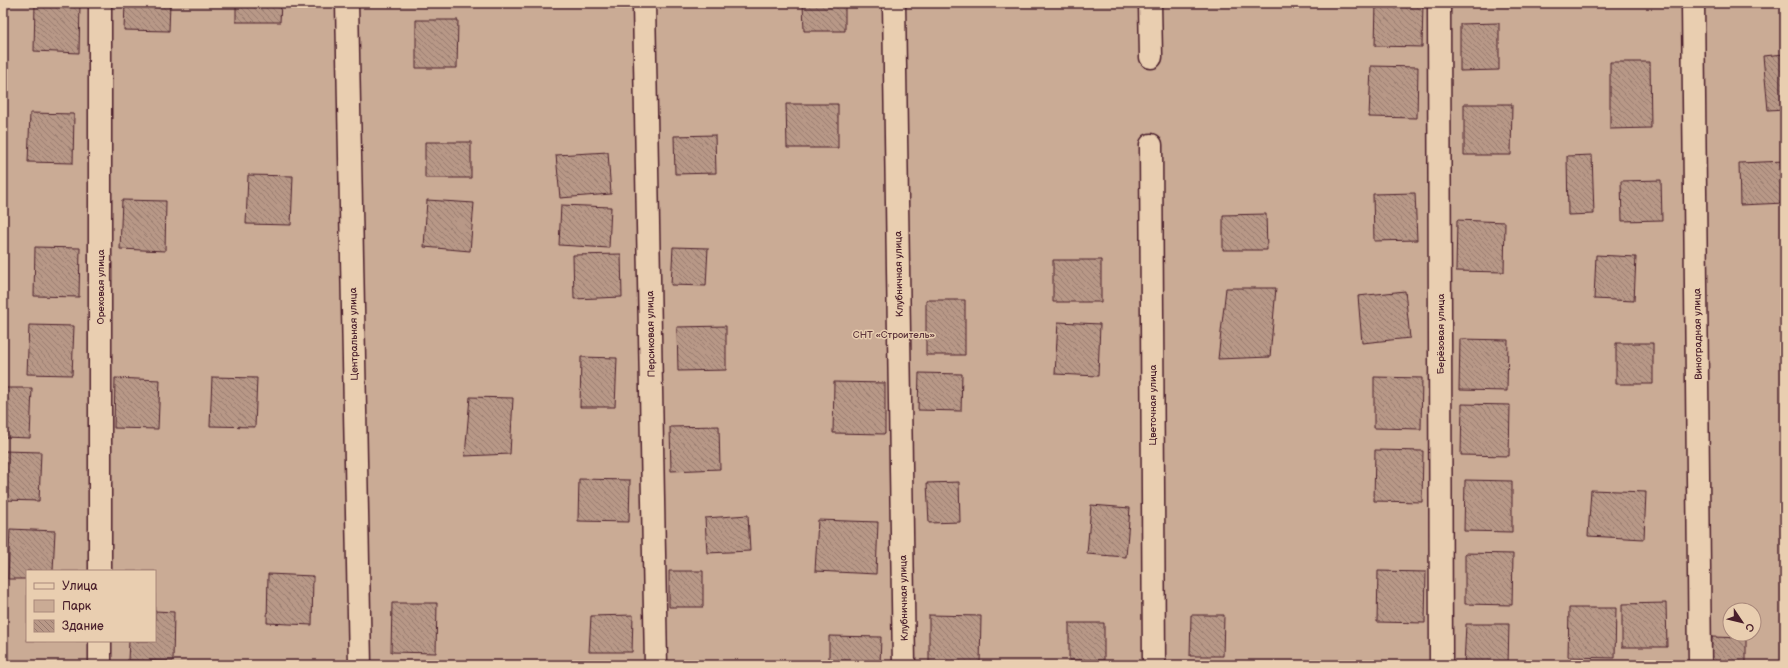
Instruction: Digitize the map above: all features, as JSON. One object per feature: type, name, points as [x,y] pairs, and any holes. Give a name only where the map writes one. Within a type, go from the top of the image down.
[{"type":"street","name":"Ореховая улица","points":[[100,3],[100,570]]},
{"type":"street","name":"Центральная улица","points":[[347,3],[360,665]]},
{"type":"street","name":"Персиковая улица","points":[[644,3],[656,665]]},
{"type":"street","name":"Клубничная улица","points":[[894,3],[904,665]]},
{"type":"street","points":[[1150,3],[1150,57]]},
{"type":"street","name":"Берёзовая улица","points":[[1439,3],[1442,665]]},
{"type":"street","name":"Виноградная улица","points":[[1693,3],[1700,665]]},
{"type":"street","name":"Цветочная улица","points":[[1151,146],[1154,665]]},
{"type":"street","points":[[100,642],[100,665]]},
{"type":"green space","name":"СНТ «Строитель»","points":[[3,3],[1785,3],[1785,665],[3,665]]},
{"type":"building","points":[[35,3],[80,3],[79,53],[34,51]]},
{"type":"building","points":[[125,3],[170,3],[169,31],[124,30]]},
{"type":"building","points":[[236,3],[281,3],[280,22],[236,22]]},
{"type":"building","points":[[803,3],[845,3],[845,31],[804,31]]},
{"type":"building","points":[[1376,3],[1423,3],[1422,47],[1375,46]]},
{"type":"building","points":[[416,20],[458,20],[457,68],[416,68]]},
{"type":"building","points":[[1499,23],[1499,70],[1460,71],[1460,24]]},
{"type":"building","points":[[1785,54],[1785,109],[1768,110],[1763,56]]},
{"type":"building","points":[[1610,62],[1650,62],[1651,128],[1610,129]]},
{"type":"building","points":[[1371,66],[1418,67],[1417,118],[1369,117]]},
{"type":"building","points":[[786,104],[838,104],[838,148],[787,148]]},
{"type":"building","points":[[1464,104],[1512,104],[1511,155],[1464,155]]},
{"type":"building","points":[[30,113],[74,114],[73,163],[28,162]]},
{"type":"building","points":[[715,135],[716,173],[675,174],[674,136]]},
{"type":"building","points":[[425,142],[471,142],[471,178],[425,178]]},
{"type":"building","points":[[608,152],[611,194],[560,198],[556,155]]},
{"type":"building","points":[[1592,155],[1594,214],[1568,215],[1567,156]]},
{"type":"building","points":[[1785,161],[1785,203],[1740,205],[1739,163]]},
{"type":"building","points":[[248,175],[293,176],[291,225],[246,224]]},
{"type":"building","points":[[1661,180],[1662,220],[1622,221],[1621,181]]},
{"type":"building","points":[[1415,193],[1417,240],[1374,241],[1373,194]]},
{"type":"building","points":[[122,200],[166,201],[165,251],[120,249]]},
{"type":"building","points":[[427,200],[474,203],[470,251],[424,247]]},
{"type":"building","points":[[561,205],[611,207],[609,248],[559,245]]},
{"type":"building","points":[[1266,214],[1267,250],[1223,250],[1223,215]]},
{"type":"building","points":[[1457,220],[1505,222],[1504,272],[1456,271]]},
{"type":"building","points":[[35,247],[80,248],[79,297],[34,296]]},
{"type":"building","points":[[673,247],[708,248],[706,286],[671,285]]},
{"type":"building","points":[[621,254],[622,297],[574,299],[573,255]]},
{"type":"building","points":[[1596,255],[1636,257],[1634,301],[1594,299]]},
{"type":"building","points":[[1053,260],[1101,260],[1101,302],[1053,302]]},
{"type":"building","points":[[1226,288],[1276,288],[1270,357],[1218,359]]},
{"type":"building","points":[[1405,291],[1410,338],[1362,343],[1358,296]]},
{"type":"building","points":[[926,300],[965,300],[965,355],[926,355]]},
{"type":"building","points":[[1058,322],[1100,324],[1098,376],[1055,374]]},
{"type":"building","points":[[29,325],[74,326],[72,375],[27,374]]},
{"type":"building","points":[[726,326],[726,370],[678,371],[677,327]]},
{"type":"building","points":[[1460,339],[1508,340],[1507,391],[1459,390]]},
{"type":"building","points":[[1616,343],[1653,343],[1653,384],[1616,384]]},
{"type":"building","points":[[581,357],[617,358],[615,407],[580,407]]},
{"type":"building","points":[[919,373],[962,374],[961,411],[918,410]]},
{"type":"building","points":[[212,377],[257,378],[255,427],[210,426]]},
{"type":"building","points":[[1374,377],[1422,378],[1421,429],[1374,428]]},
{"type":"building","points":[[115,378],[160,380],[158,429],[114,428]]},
{"type":"building","points":[[834,382],[885,383],[885,434],[833,433]]},
{"type":"building","points":[[3,388],[32,388],[30,438],[3,437]]},
{"type":"building","points":[[470,397],[513,398],[510,454],[465,456]]},
{"type":"building","points":[[1462,404],[1510,405],[1509,456],[1461,455]]},
{"type":"building","points":[[719,426],[720,469],[671,471],[670,427]]},
{"type":"building","points":[[1375,450],[1423,451],[1422,502],[1374,501]]},
{"type":"building","points":[[3,451],[41,452],[39,501],[3,500]]},
{"type":"building","points":[[579,479],[630,480],[629,522],[578,521]]},
{"type":"building","points":[[1465,480],[1512,481],[1512,532],[1464,531]]},
{"type":"building","points":[[959,482],[960,522],[929,523],[927,483]]},
{"type":"building","points":[[1591,490],[1646,492],[1644,539],[1588,536]]},
{"type":"building","points":[[1091,505],[1130,508],[1126,557],[1087,554]]},
{"type":"building","points":[[748,515],[750,551],[707,553],[705,518]]},
{"type":"building","points":[[818,520],[878,522],[876,574],[815,571]]},
{"type":"building","points":[[10,529],[55,531],[53,570],[26,570],[26,579],[8,579]]},
{"type":"building","points":[[1465,553],[1513,554],[1512,605],[1465,604]]},
{"type":"building","points":[[669,571],[703,571],[703,607],[669,607]]},
{"type":"building","points":[[1378,571],[1426,572],[1425,623],[1377,622]]},
{"type":"building","points":[[268,574],[313,576],[312,625],[267,623]]},
{"type":"building","points":[[392,603],[437,603],[436,653],[391,652]]},
{"type":"building","points":[[1666,603],[1667,647],[1622,647],[1622,604]]},
{"type":"building","points":[[1569,608],[1616,608],[1615,658],[1568,657]]},
{"type":"building","points":[[156,611],[174,612],[173,661],[128,660],[129,642],[156,642]]},
{"type":"building","points":[[633,615],[632,652],[589,652],[591,616]]},
{"type":"building","points":[[929,615],[981,616],[980,665],[929,665]]},
{"type":"building","points":[[1191,615],[1224,615],[1223,656],[1190,656]]},
{"type":"building","points":[[1069,623],[1104,623],[1104,660],[1069,660]]},
{"type":"building","points":[[1466,624],[1509,624],[1508,665],[1464,665]]},
{"type":"building","points":[[829,636],[881,637],[880,665],[829,665]]},
{"type":"building","points":[[1712,637],[1722,637],[1722,642],[1746,642],[1746,665],[1711,665]]}]
